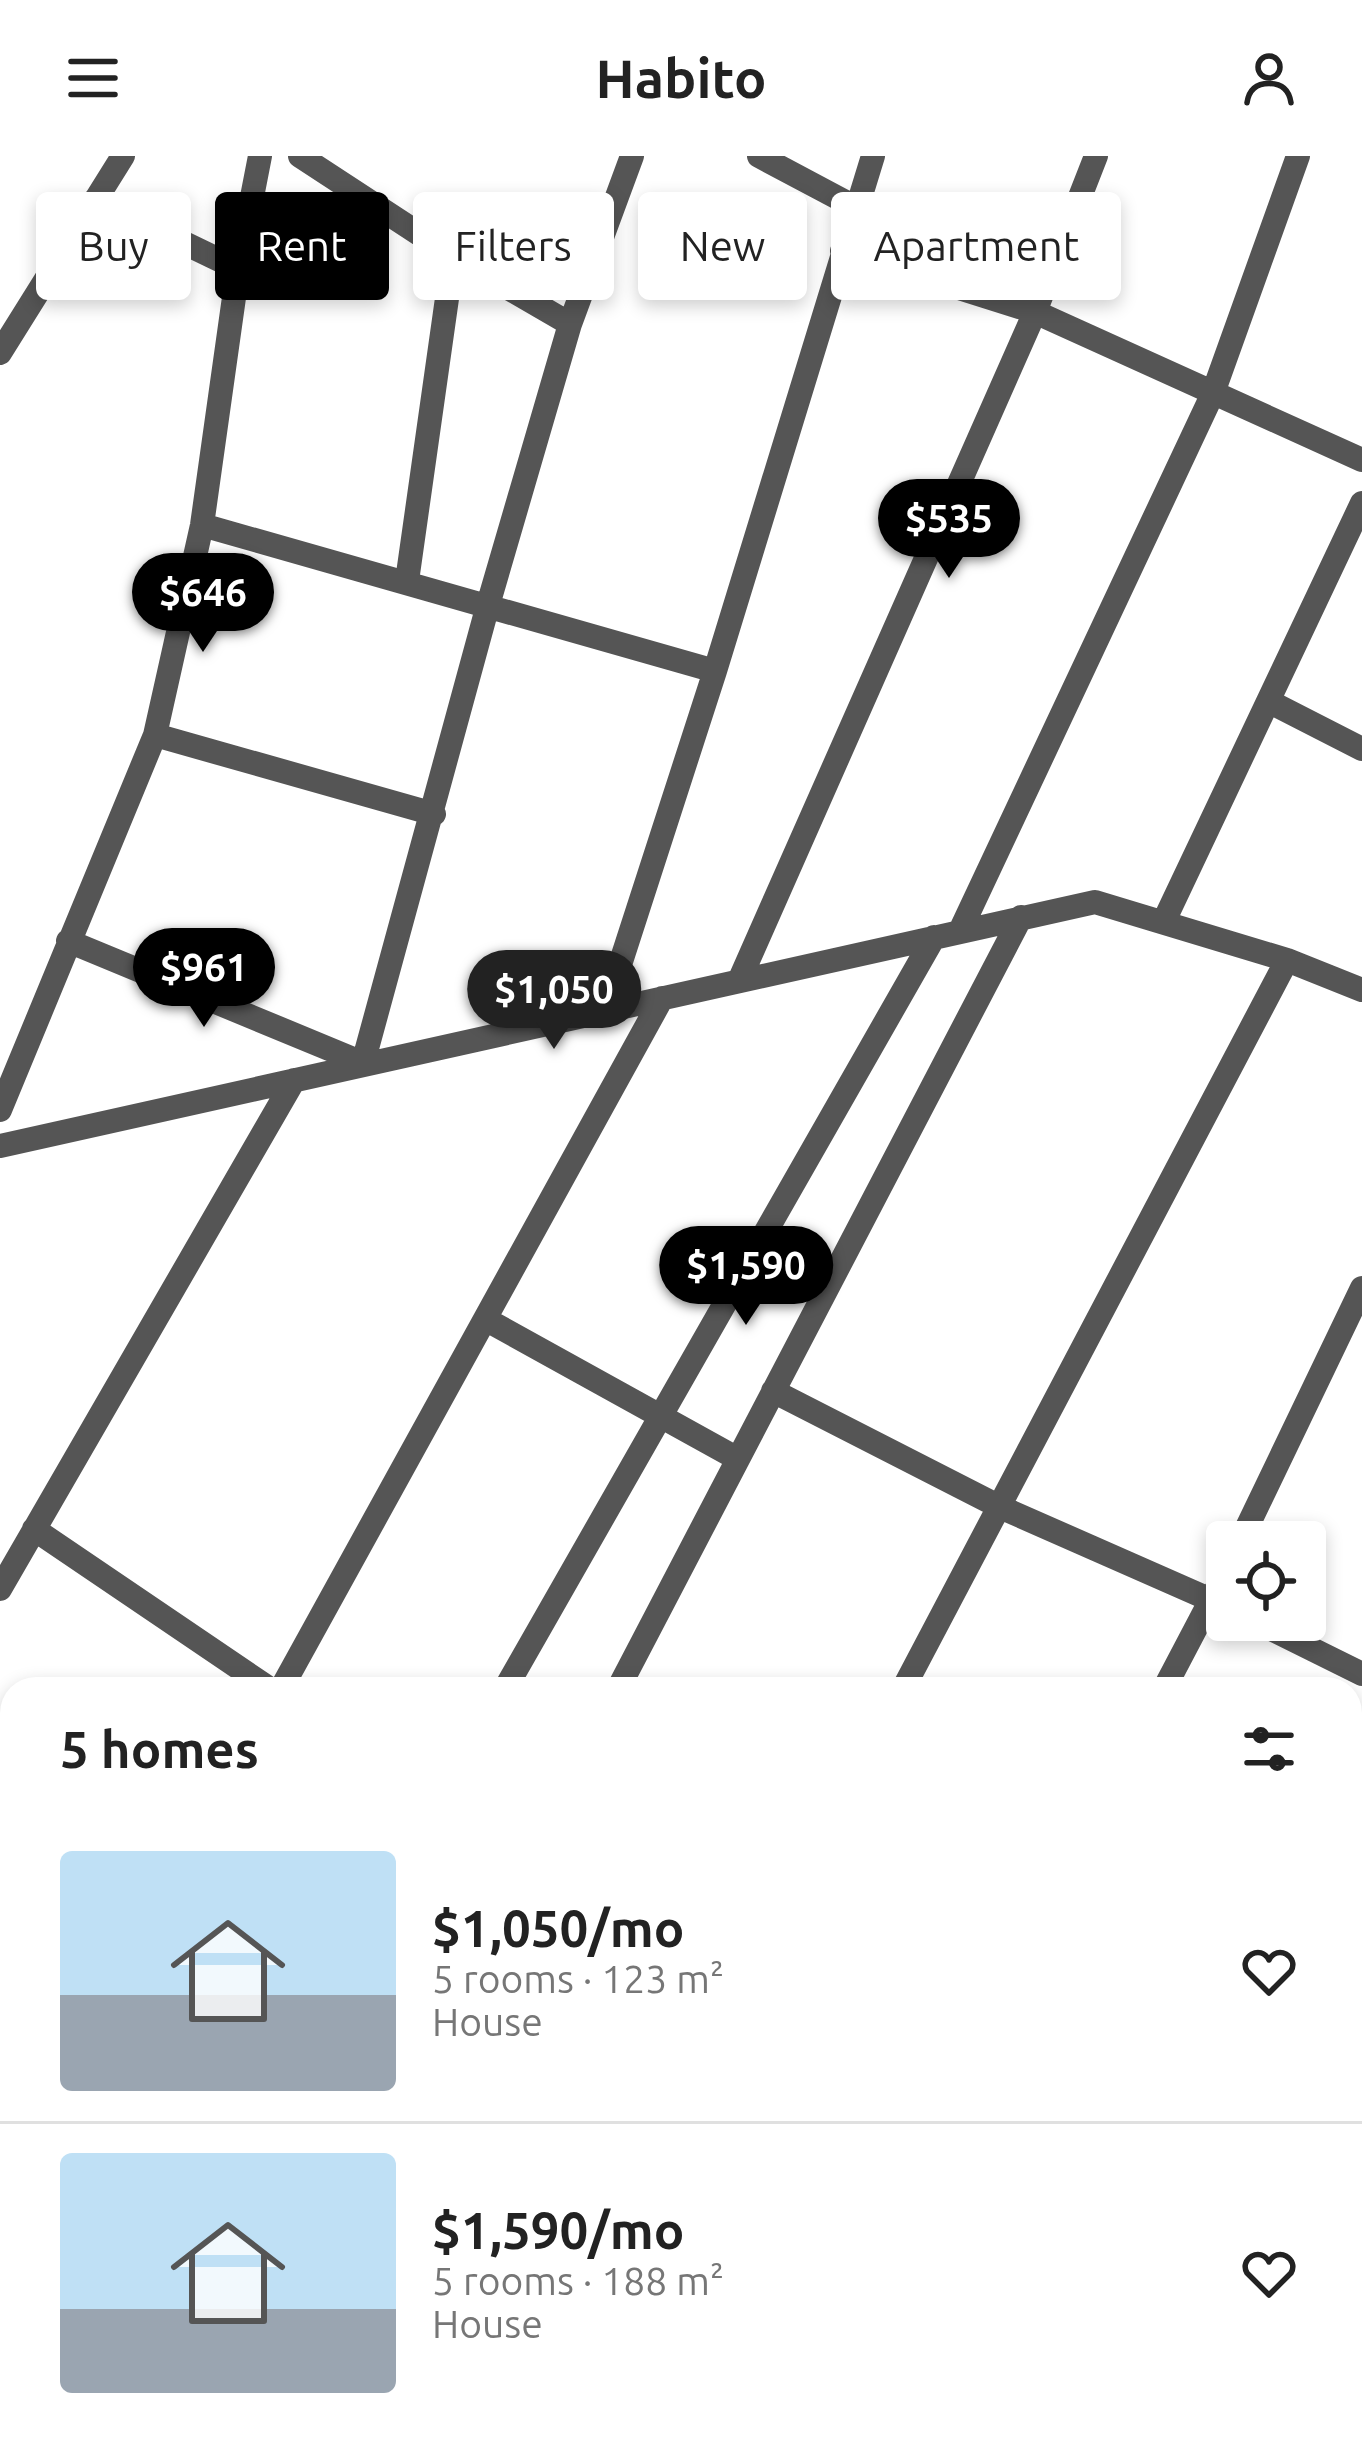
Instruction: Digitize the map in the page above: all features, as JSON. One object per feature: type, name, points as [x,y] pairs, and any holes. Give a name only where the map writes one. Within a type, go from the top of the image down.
[{"type":"street","points":[[100,192],[123,156]]},
{"type":"street","points":[[300,156],[413,230]]},
{"type":"street","points":[[363,1063],[569,324],[632,156]]},
{"type":"street","points":[[760,156],[831,194]]},
{"type":"street","points":[[860,192],[873,156]]},
{"type":"street","points":[[739,981],[1035,312],[1096,156]]},
{"type":"street","points":[[960,931],[1213,393],[1298,156]]},
{"type":"street","points":[[252,192],[259,157]]},
{"type":"street","points":[[605,1011],[715,671],[831,287]]},
{"type":"street","points":[[0,353],[36,295]]},
{"type":"street","points":[[0,1110],[155,735],[202,525],[234,300]]},
{"type":"street","points":[[406,581],[447,300]]},
{"type":"street","points":[[528,300],[569,324]]},
{"type":"street","points":[[997,300],[1035,312],[1362,460]]},
{"type":"street","points":[[1165,921],[1362,503]]},
{"type":"street","points":[[202,525],[715,671]]},
{"type":"street","points":[[1270,702],[1362,748]]},
{"type":"street","points":[[155,735],[434,814]]},
{"type":"street","points":[[0,1147],[1095,902],[1287,960],[1362,989]]},
{"type":"street","points":[[624,1677],[1021,917]]},
{"type":"street","points":[[512,1677],[934,937]]},
{"type":"street","points":[[68,941],[363,1063]]},
{"type":"street","points":[[908,1677],[1287,960]]},
{"type":"street","points":[[287,1677],[662,998]]},
{"type":"street","points":[[0,1588],[294,1080]]},
{"type":"street","points":[[1250,1521],[1359,1304]]},
{"type":"street","points":[[485,1319],[738,1460]]},
{"type":"street","points":[[773,1391],[1000,1508],[1206,1597]]},
{"type":"street","points":[[34,1529],[252,1677]]},
{"type":"street","points":[[1172,1677],[1206,1624]]},
{"type":"street","points":[[1295,1641],[1362,1674]]}]
